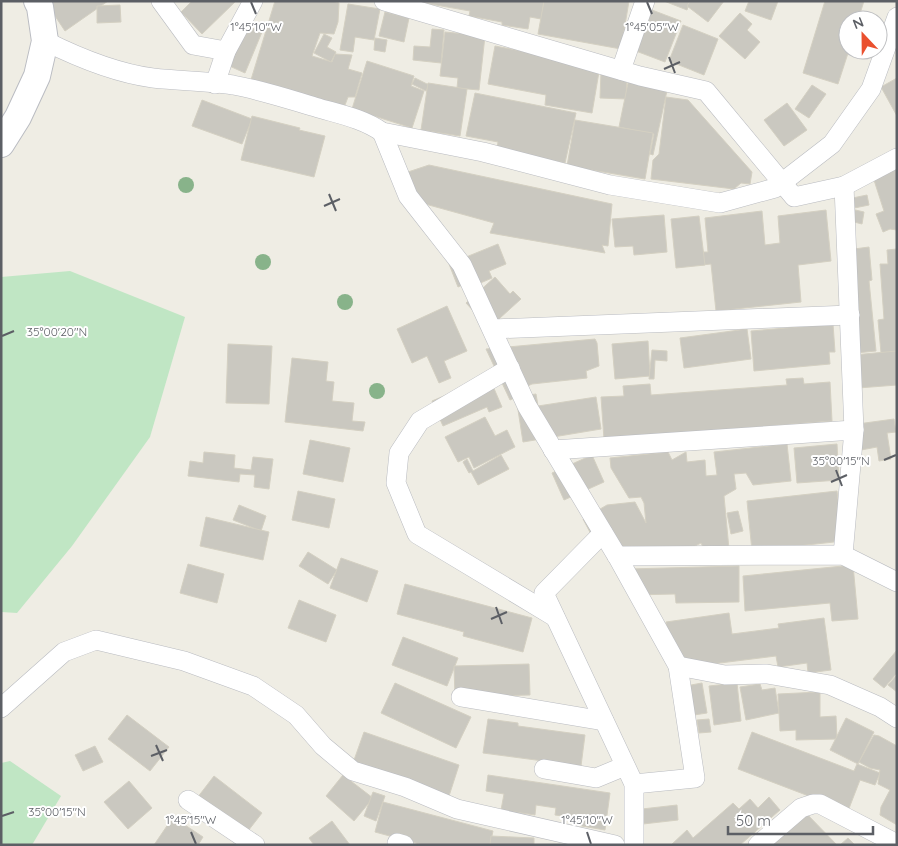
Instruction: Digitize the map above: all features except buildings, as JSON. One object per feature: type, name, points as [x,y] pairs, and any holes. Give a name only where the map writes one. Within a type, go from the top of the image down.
[{"type":"main road","points":[[1,144],[18,117],[38,76],[45,41],[40,6],[37,1]]},
{"type":"street","points":[[161,1],[193,45],[226,51]]},
{"type":"street","points":[[215,84],[226,51],[253,1]]},
{"type":"street","points":[[384,1],[621,70],[706,91],[794,197],[844,186],[897,158]]},
{"type":"street","points":[[621,70],[645,1]]},
{"type":"street","points":[[45,41],[65,51],[120,71],[152,78],[233,85],[278,96],[369,123],[382,132],[483,152],[610,185],[720,203],[775,188],[832,144],[871,89],[897,17]]},
{"type":"street","points":[[382,132],[408,196],[462,265],[527,406],[603,533],[678,666],[695,778],[634,784]]},
{"type":"street","points":[[843,555],[854,430],[844,186]]},
{"type":"street","points":[[492,329],[850,315]]},
{"type":"street","points":[[510,368],[420,421],[400,453],[396,484],[417,534],[555,617]]},
{"type":"street","points":[[553,450],[854,430]]},
{"type":"street","points":[[603,533],[544,593],[634,784],[634,845]]},
{"type":"street","points":[[616,556],[843,555],[897,582]]},
{"type":"street","points":[[1,708],[64,652],[96,640],[184,661],[253,686],[296,715],[323,746],[352,771],[404,787],[457,808],[615,845]]},
{"type":"street","points":[[678,666],[725,675],[767,674],[830,685],[880,707],[897,718]]},
{"type":"street","points":[[461,697],[604,721]]},
{"type":"street","points":[[544,769],[596,778],[625,766]]},
{"type":"street","points":[[188,800],[255,845]]},
{"type":"street","points":[[758,845],[801,808],[813,804],[820,804],[897,844]]},
{"type":"green space","points":[[70,271],[185,317],[150,437],[72,546],[17,613],[1,612],[1,277]]},
{"type":"green space","points":[[10,761],[61,796],[32,845],[1,845],[1,763]]}]
